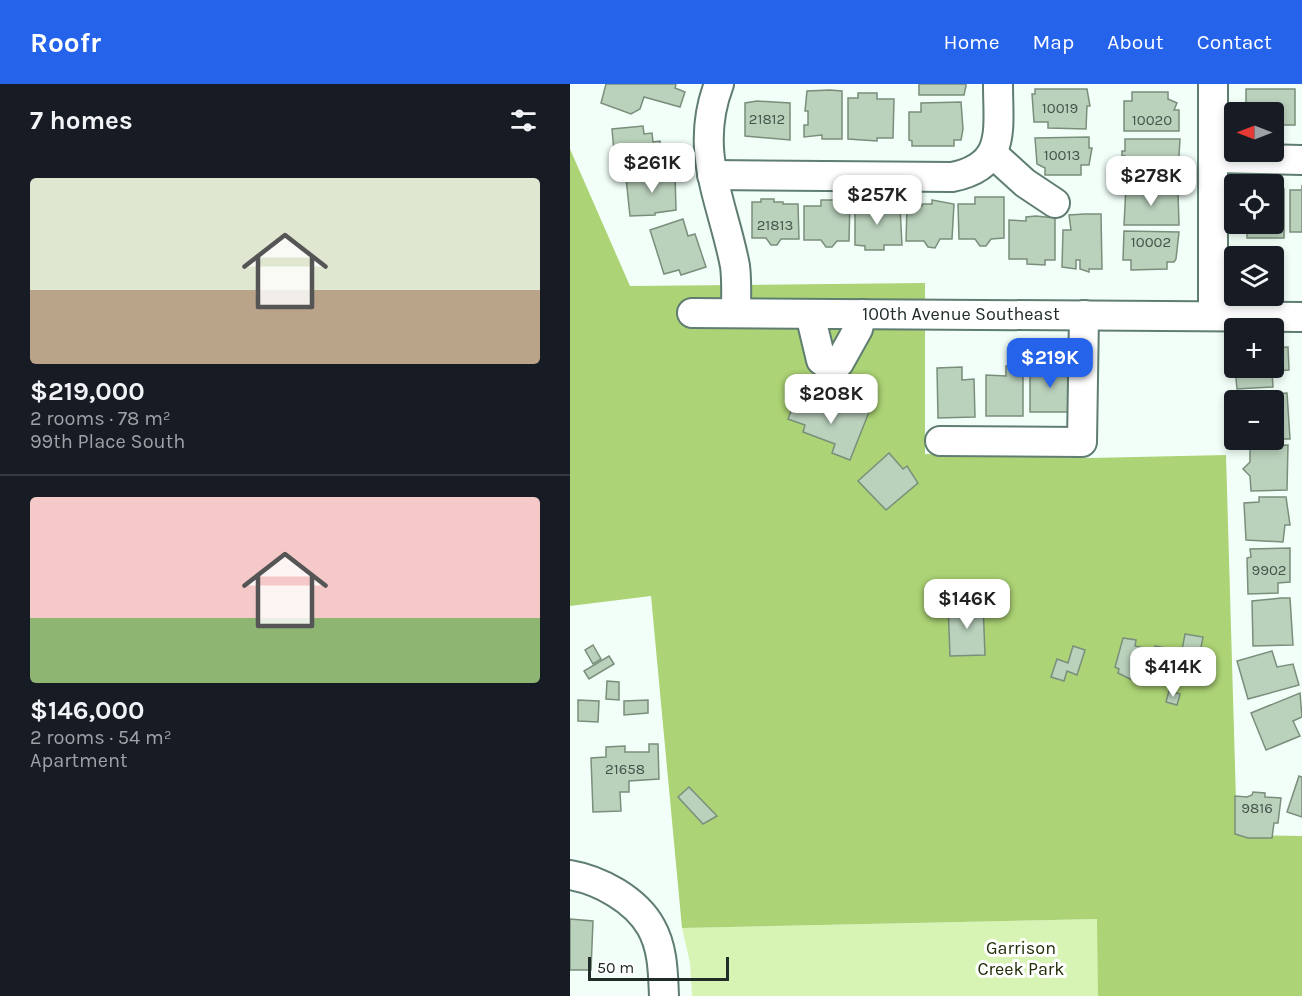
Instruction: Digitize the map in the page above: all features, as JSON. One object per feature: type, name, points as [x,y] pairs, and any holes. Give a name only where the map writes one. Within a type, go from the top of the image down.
[{"type":"street","points":[[719,84],[708,138],[712,176],[735,269],[736,313]]},
{"type":"street","points":[[712,176],[951,177],[970,173],[984,165],[993,154],[998,137],[998,84]]},
{"type":"street","points":[[1213,84],[1213,315]]},
{"type":"street","points":[[993,154],[1026,183],[1055,203]]},
{"type":"street","points":[[1213,159],[1302,160]]},
{"type":"street","name":"100th Avenue Southeast","points":[[692,313],[1302,317]]},
{"type":"street","points":[[810,314],[821,360],[828,365],[839,363],[858,329],[862,314]]},
{"type":"street","points":[[940,441],[1082,442],[1084,315]]},
{"type":"street","points":[[570,876],[610,890],[634,907],[651,927],[661,955],[664,996]]},
{"type":"green space","points":[[570,149],[630,286],[925,283],[925,454],[1091,458],[1226,455],[1237,835],[1302,836],[1302,996],[1098,996],[1097,919],[682,928],[651,596],[570,606]]},
{"type":"green space","name":"Garrison Creek Park","points":[[1098,919],[1098,996],[692,996],[690,963],[682,928]]},
{"type":"building","points":[[606,84],[676,84],[675,88],[685,92],[680,107],[644,97],[640,109],[631,114],[601,103]]},
{"type":"building","points":[[919,84],[966,84],[966,86],[964,95],[919,95]]},
{"type":"building","points":[[1035,89],[1087,89],[1090,106],[1087,106],[1086,129],[1048,128],[1048,122],[1034,122],[1032,94],[1035,94]]},
{"type":"building","points":[[1246,89],[1295,89],[1295,125],[1284,125],[1284,102],[1246,102]]},
{"type":"building","points":[[807,91],[842,91],[842,139],[822,139],[822,135],[804,137],[804,125],[808,125],[808,111],[805,111]]},
{"type":"building","points":[[1132,92],[1168,92],[1168,99],[1177,103],[1174,110],[1179,110],[1179,131],[1124,131],[1124,101],[1132,101]]},
{"type":"building","points":[[858,93],[877,93],[877,99],[894,99],[893,138],[877,138],[877,141],[848,139],[848,98],[858,98]]},
{"type":"building","points":[[757,101],[790,103],[790,140],[745,136],[745,103]]},
{"type":"building","points":[[961,102],[963,129],[961,140],[954,140],[954,146],[912,146],[912,141],[909,140],[909,112],[921,112],[921,103]]},
{"type":"building","points":[[643,126],[644,134],[652,133],[653,142],[660,141],[661,169],[616,174],[612,129]]},
{"type":"building","points":[[1089,137],[1089,148],[1092,148],[1089,165],[1081,165],[1081,175],[1045,175],[1045,168],[1037,164],[1035,138]]},
{"type":"building","points":[[1125,139],[1180,139],[1178,171],[1163,171],[1162,177],[1126,178],[1125,156],[1122,156],[1122,151],[1125,151]]},
{"type":"building","points":[[675,173],[676,210],[655,213],[655,215],[630,216],[626,178]]},
{"type":"building","points":[[1126,186],[1157,186],[1162,188],[1162,193],[1178,193],[1179,225],[1124,225]]},
{"type":"building","points":[[1290,190],[1302,190],[1302,232],[1290,232]]},
{"type":"building","points":[[975,197],[1004,197],[1004,238],[991,239],[986,246],[980,246],[975,239],[959,239],[958,204],[975,204]]},
{"type":"building","points":[[761,199],[774,199],[774,202],[783,202],[783,204],[798,204],[799,239],[781,239],[777,245],[771,245],[766,238],[752,238],[752,202],[761,202]]},
{"type":"building","points":[[821,200],[850,200],[849,241],[837,241],[832,247],[826,247],[821,240],[804,240],[804,206],[821,206]]},
{"type":"building","points":[[932,200],[954,204],[952,239],[940,239],[935,248],[928,247],[924,241],[906,241],[907,206],[932,204]]},
{"type":"building","points":[[864,202],[900,207],[902,245],[884,245],[884,250],[865,250],[865,246],[855,245],[855,204],[864,204]]},
{"type":"building","points":[[1101,214],[1102,269],[1089,269],[1089,272],[1080,269],[1080,260],[1076,260],[1076,269],[1062,267],[1063,230],[1071,230],[1069,215]]},
{"type":"building","points":[[1026,217],[1055,218],[1055,260],[1045,260],[1045,265],[1027,264],[1027,259],[1009,259],[1009,220],[1026,221]]},
{"type":"building","points":[[683,219],[688,236],[695,234],[706,267],[681,275],[679,270],[664,274],[650,230]]},
{"type":"building","points":[[1124,231],[1179,232],[1176,259],[1174,262],[1167,262],[1167,269],[1131,270],[1131,260],[1123,260]]},
{"type":"building","points":[[1247,234],[1284,234],[1284,238],[1247,238]]},
{"type":"building","points":[[1284,347],[1288,347],[1289,370],[1284,370]]},
{"type":"building","points":[[1049,360],[1068,360],[1068,412],[1030,412],[1030,371],[1049,372]]},
{"type":"building","points":[[1006,366],[1023,366],[1023,416],[986,416],[986,375],[1006,376]]},
{"type":"building","points":[[962,367],[962,380],[974,379],[975,417],[938,418],[937,368]]},
{"type":"building","points":[[1236,378],[1272,378],[1273,387],[1237,389]]},
{"type":"building","points":[[1284,393],[1287,393],[1290,439],[1284,439]]},
{"type":"building","points":[[796,398],[816,406],[817,402],[845,412],[848,404],[869,412],[850,460],[832,453],[835,444],[803,432],[805,425],[788,419]]},
{"type":"building","points":[[1284,445],[1288,445],[1287,490],[1251,491],[1250,476],[1243,469],[1250,462],[1250,450],[1284,450]]},
{"type":"building","points":[[889,453],[903,469],[907,466],[918,483],[886,510],[858,481]]},
{"type":"building","points":[[1259,497],[1286,497],[1290,525],[1285,525],[1283,542],[1246,540],[1244,503],[1259,502]]},
{"type":"building","points":[[1290,548],[1290,582],[1278,583],[1278,593],[1248,594],[1247,558],[1251,557],[1250,549]]},
{"type":"building","points":[[1290,598],[1293,645],[1253,646],[1252,601]]},
{"type":"building","points":[[983,603],[985,655],[950,656],[948,604]]},
{"type":"building","points":[[1185,634],[1203,637],[1197,668],[1179,665]]},
{"type":"building","points":[[1123,638],[1136,640],[1135,646],[1154,650],[1155,646],[1162,647],[1161,651],[1165,652],[1160,675],[1152,679],[1135,676],[1134,681],[1118,673],[1119,669],[1115,667]]},
{"type":"building","points":[[593,645],[601,659],[593,664],[585,650]]},
{"type":"building","points":[[1073,646],[1085,650],[1077,675],[1067,671],[1064,681],[1051,677],[1057,659],[1068,663]]},
{"type":"building","points":[[1272,651],[1277,667],[1293,664],[1299,685],[1248,699],[1237,661]]},
{"type":"building","points":[[609,656],[614,664],[589,679],[584,671]]},
{"type":"building","points":[[607,681],[619,682],[619,700],[606,699]]},
{"type":"building","points":[[1169,691],[1180,694],[1177,705],[1166,702]]},
{"type":"building","points":[[1300,693],[1302,717],[1293,721],[1300,736],[1266,750],[1251,713]]},
{"type":"building","points":[[578,700],[599,701],[598,722],[578,721]]},
{"type":"building","points":[[648,700],[648,713],[624,715],[624,701]]},
{"type":"building","points":[[649,744],[658,744],[659,779],[629,781],[629,792],[620,792],[621,811],[593,812],[591,758],[606,757],[606,747],[625,746],[625,752],[649,752]]},
{"type":"building","points":[[1299,776],[1302,777],[1302,817],[1287,812]]},
{"type":"building","points":[[689,787],[717,816],[703,824],[678,797]]},
{"type":"building","points":[[1253,792],[1265,793],[1265,797],[1281,798],[1278,823],[1274,823],[1272,838],[1248,838],[1235,834],[1235,796],[1247,797]]},
{"type":"building","points":[[570,919],[593,921],[591,970],[570,970]]}]
